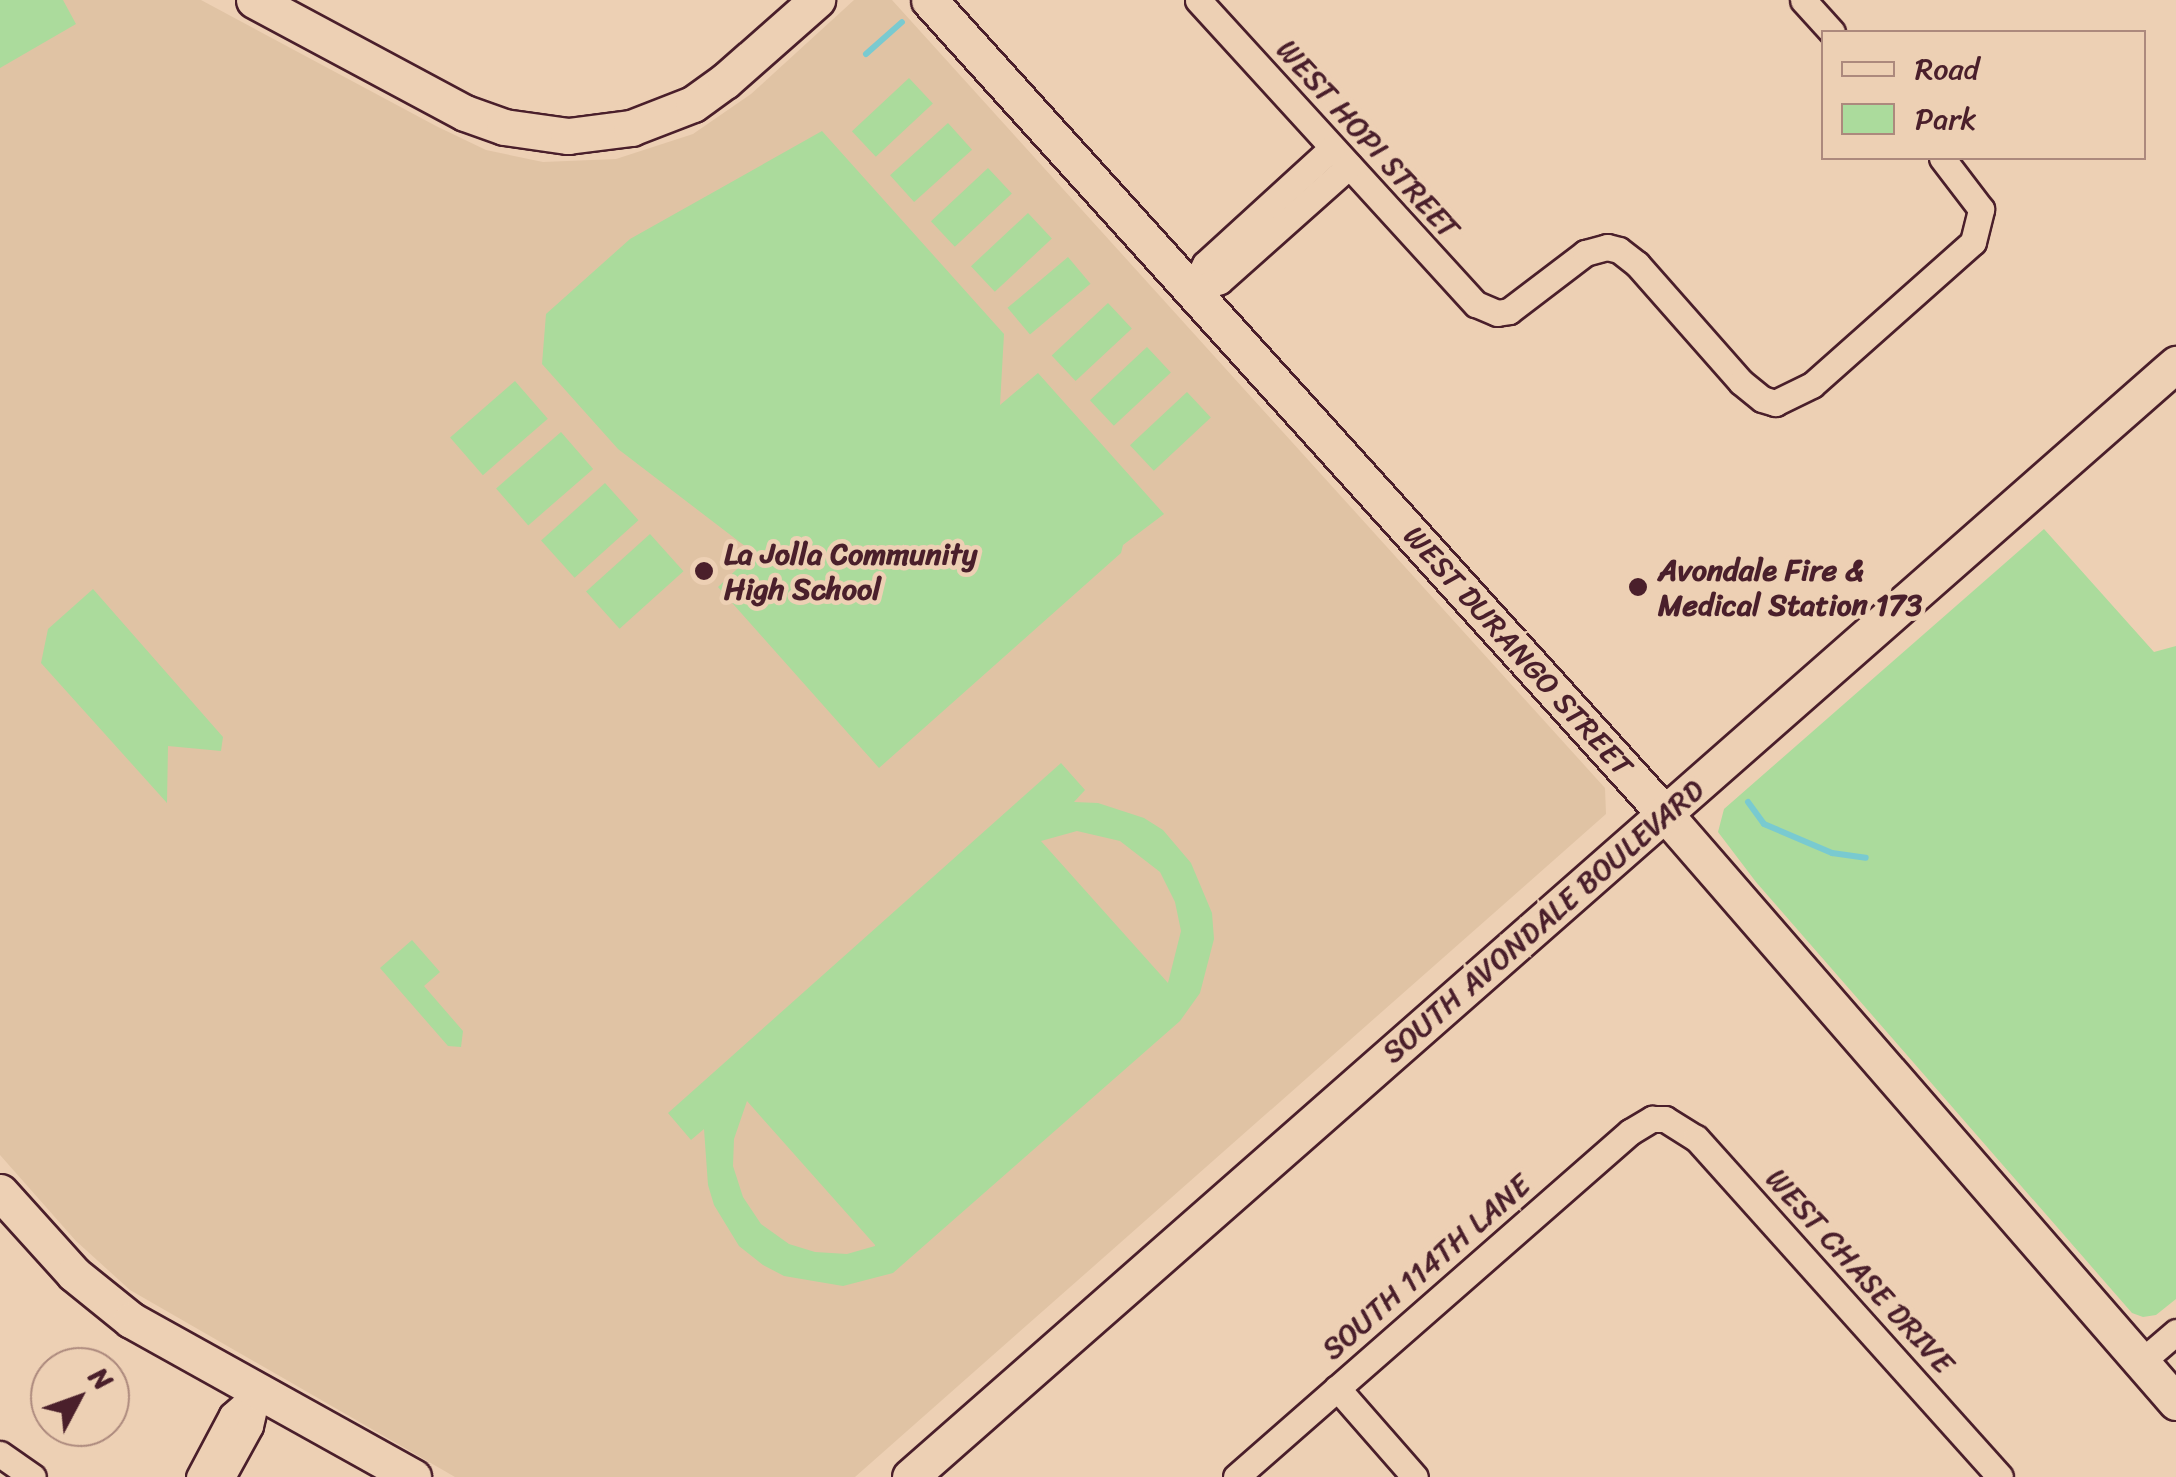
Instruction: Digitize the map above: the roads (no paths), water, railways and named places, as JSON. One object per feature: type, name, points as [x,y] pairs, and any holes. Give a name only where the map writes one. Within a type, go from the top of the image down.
[{"type":"street","points":[[254,0],[465,113],[504,127],[568,136],[631,128],[692,104],[726,81],[817,0]]},
{"type":"street","name":"WEST DURANGO STREET","points":[[929,0],[1665,814],[2176,1402]]},
{"type":"street","name":"WEST HOPI STREET","points":[[1198,0],[1467,297],[1497,313],[1528,300],[1585,252],[1607,247],[1638,264],[1741,382],[1762,399],[1775,403],[1812,386],[1964,251],[1981,222],[1976,198],[1944,160]]},
{"type":"street","points":[[1803,0],[1830,30]]},
{"type":"street","points":[[1191,290],[1204,264],[1340,157]]},
{"type":"street","name":"SOUTH AVONDALE BOULEVARD","points":[[910,1477],[2176,364]]},
{"type":"street","name":"SOUTH 114TH LANE","points":[[1236,1477],[1630,1132],[1665,1118]]},
{"type":"street","name":"WEST CHASE DRIVE","points":[[1665,1118],[1696,1138],[2000,1477]]},
{"type":"street","points":[[0,1192],[102,1298],[162,1339],[412,1477]]},
{"type":"street","points":[[2141,1362],[2176,1332]]},
{"type":"street","points":[[1337,1388],[1415,1477]]},
{"type":"street","points":[[199,1477],[232,1416],[258,1392]]},
{"type":"street","points":[[222,1477],[250,1426],[258,1392]]},
{"type":"street","points":[[0,1454],[33,1477]]},
{"type":"waterway","points":[[866,54],[902,22]]},
{"type":"waterway","points":[[1748,802],[1764,824],[1832,853],[1866,858]]},
{"type":"place","name":"La Jolla Community High School","points":[[704,571]]},
{"type":"place","name":"Avondale Fire & Medical Station 173","points":[[1638,587]]}]
